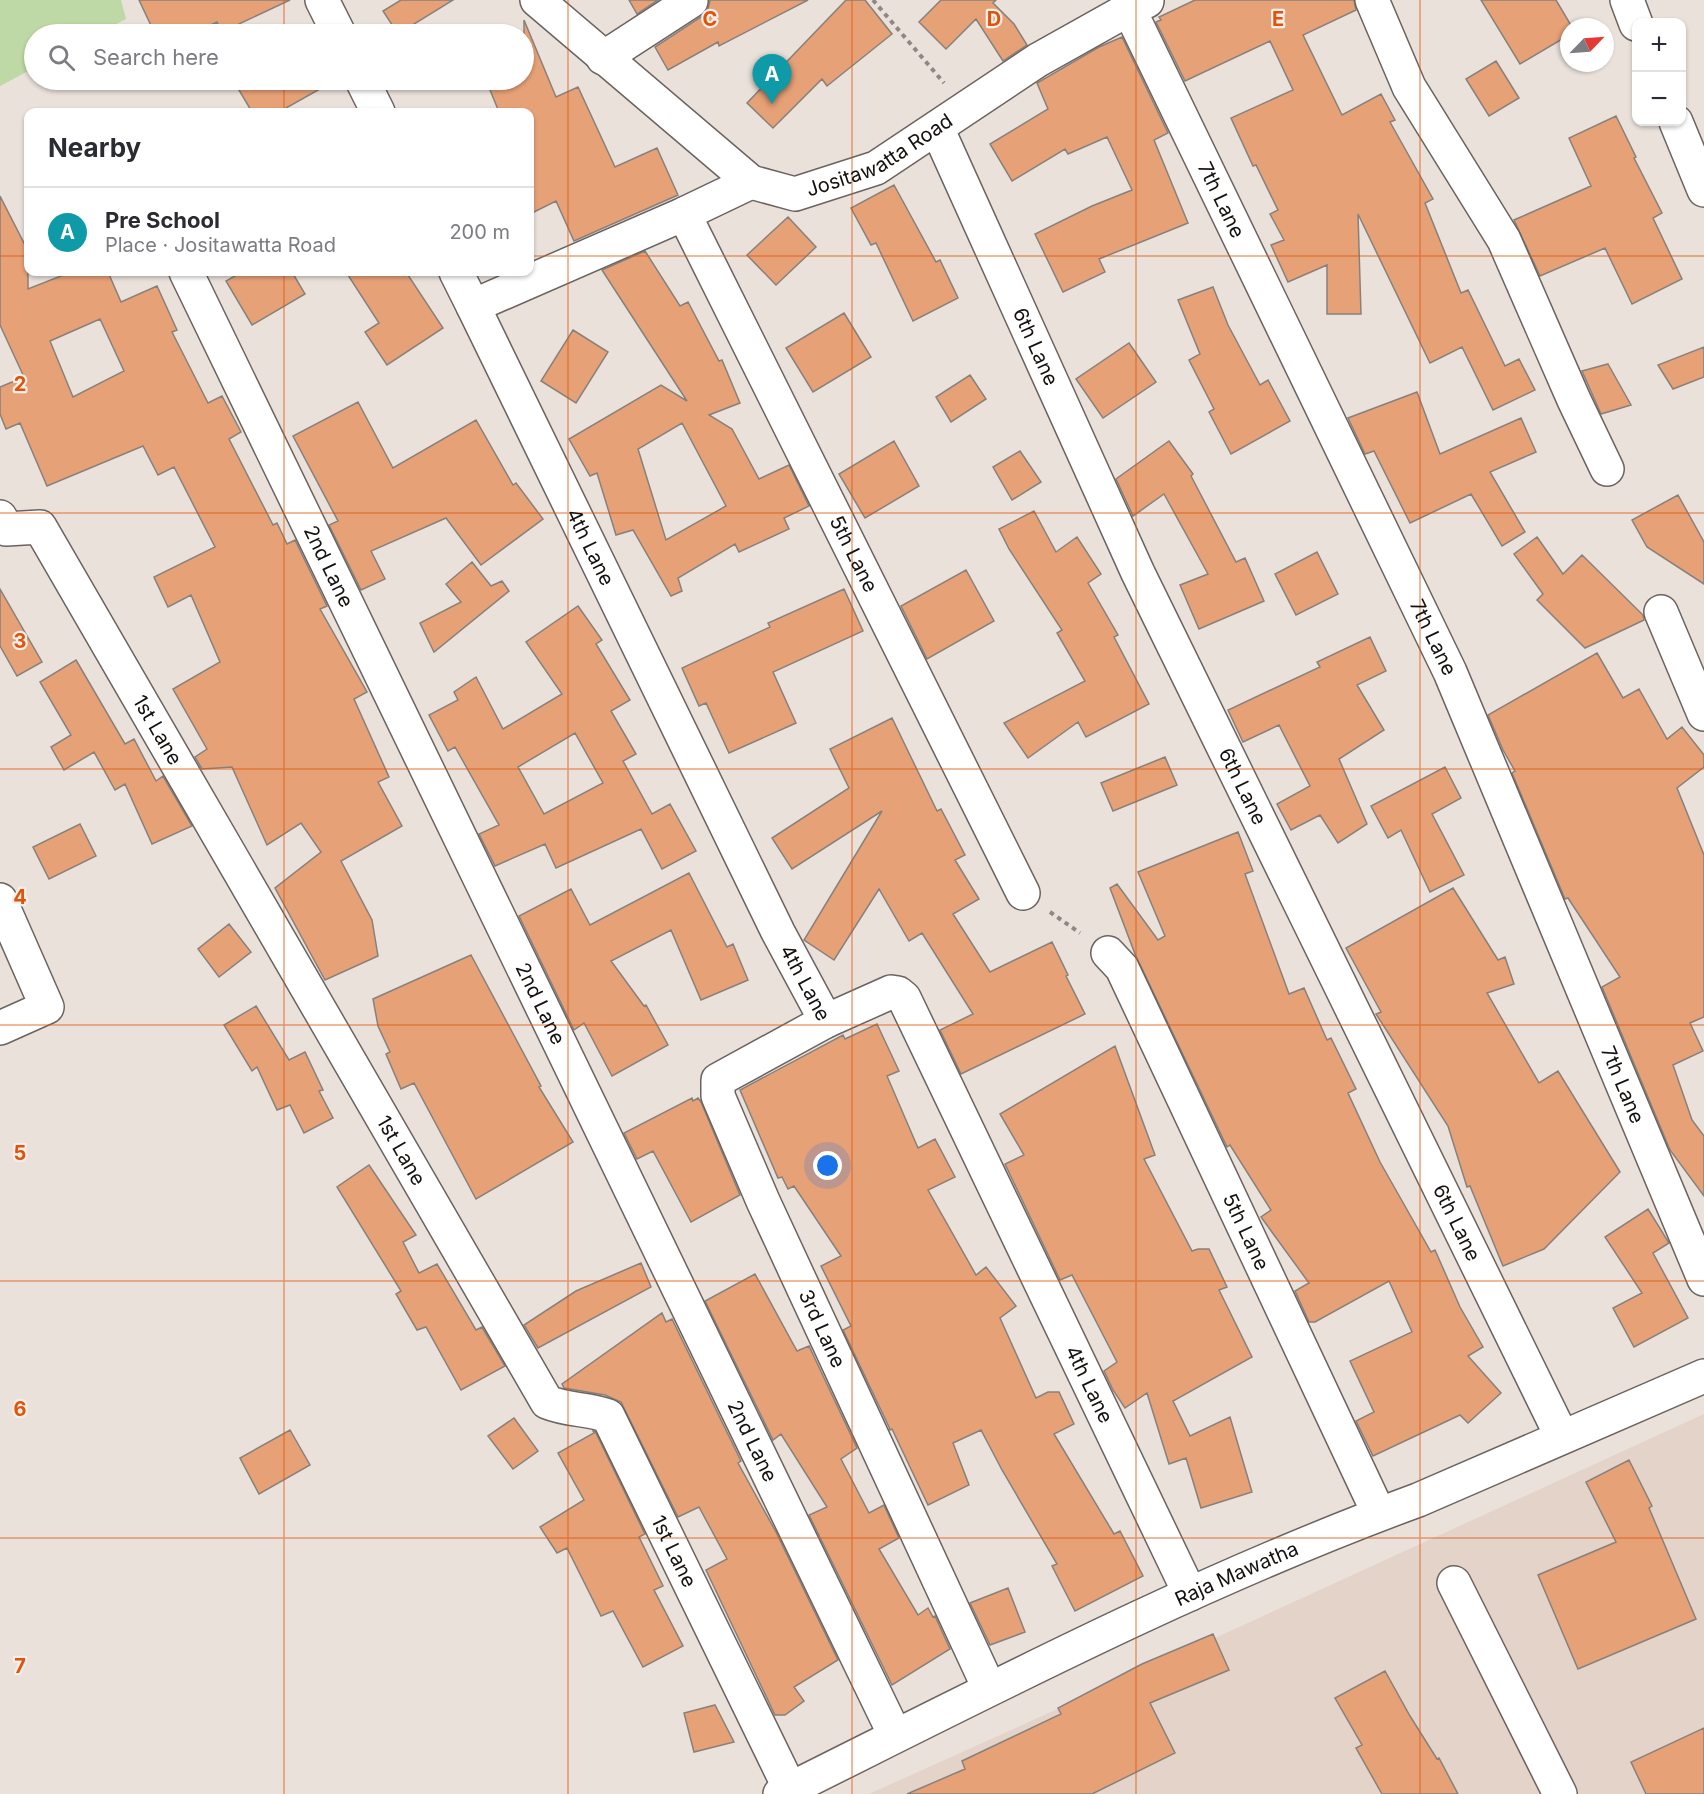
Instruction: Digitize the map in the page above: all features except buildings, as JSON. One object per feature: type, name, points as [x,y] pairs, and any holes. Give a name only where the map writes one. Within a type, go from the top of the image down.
[{"type":"street","points":[[322,0],[334,24]]},
{"type":"street","name":"Jositawatta Road","points":[[537,0],[751,182],[795,194],[876,168],[1038,60],[1139,4]]},
{"type":"street","points":[[1372,0],[1409,87],[1504,240],[1607,469]]},
{"type":"street","points":[[1627,0],[1634,18]]},
{"type":"street","points":[[603,58],[691,1]]},
{"type":"street","name":"7th Lane","points":[[1139,4],[1450,672],[1704,1279]]},
{"type":"street","points":[[367,90],[376,108]]},
{"type":"street","points":[[1678,126],[1704,190]]},
{"type":"street","name":"6th Lane","points":[[937,128],[1138,573],[1562,1437]]},
{"type":"street","points":[[473,306],[684,214],[751,182]]},
{"type":"street","name":"5th Lane","points":[[684,214],[1023,893]]},
{"type":"street","name":"2nd Lane","points":[[188,276],[894,1735]]},
{"type":"street","name":"4th Lane","points":[[458,276],[777,932],[826,1021],[891,992],[898,993],[904,998],[1190,1593]]},
{"type":"street","name":"1st Lane","points":[[0,517],[6,529],[40,527],[548,1402],[563,1409],[594,1411],[608,1416],[785,1791]]},
{"type":"street","points":[[1661,612],[1704,714]]},
{"type":"street","points":[[0,900],[47,1006],[0,1028]]},
{"type":"street","name":"5th Lane","points":[[1108,953],[1122,968],[1379,1514]]},
{"type":"street","name":"3rd Lane","points":[[826,1021],[718,1080],[718,1096],[763,1201],[989,1688]]},
{"type":"street","name":"Raja Mawatha","points":[[785,1791],[989,1688],[1190,1593],[1379,1514],[1428,1496],[1704,1376]]},
{"type":"street","points":[[1454,1583],[1560,1794]]},
{"type":"path","points":[[873,0],[966,108]]},
{"type":"path","points":[[1023,893],[1108,953]]},
{"type":"shaded area","points":[[1704,1414],[1704,1794],[869,1794],[1202,1644]]},
{"type":"green space","points":[[0,0],[121,0],[126,19],[116,24],[24,24],[24,73],[0,86]]},
{"type":"place","name":"Pre School","points":[[772,104]]}]
